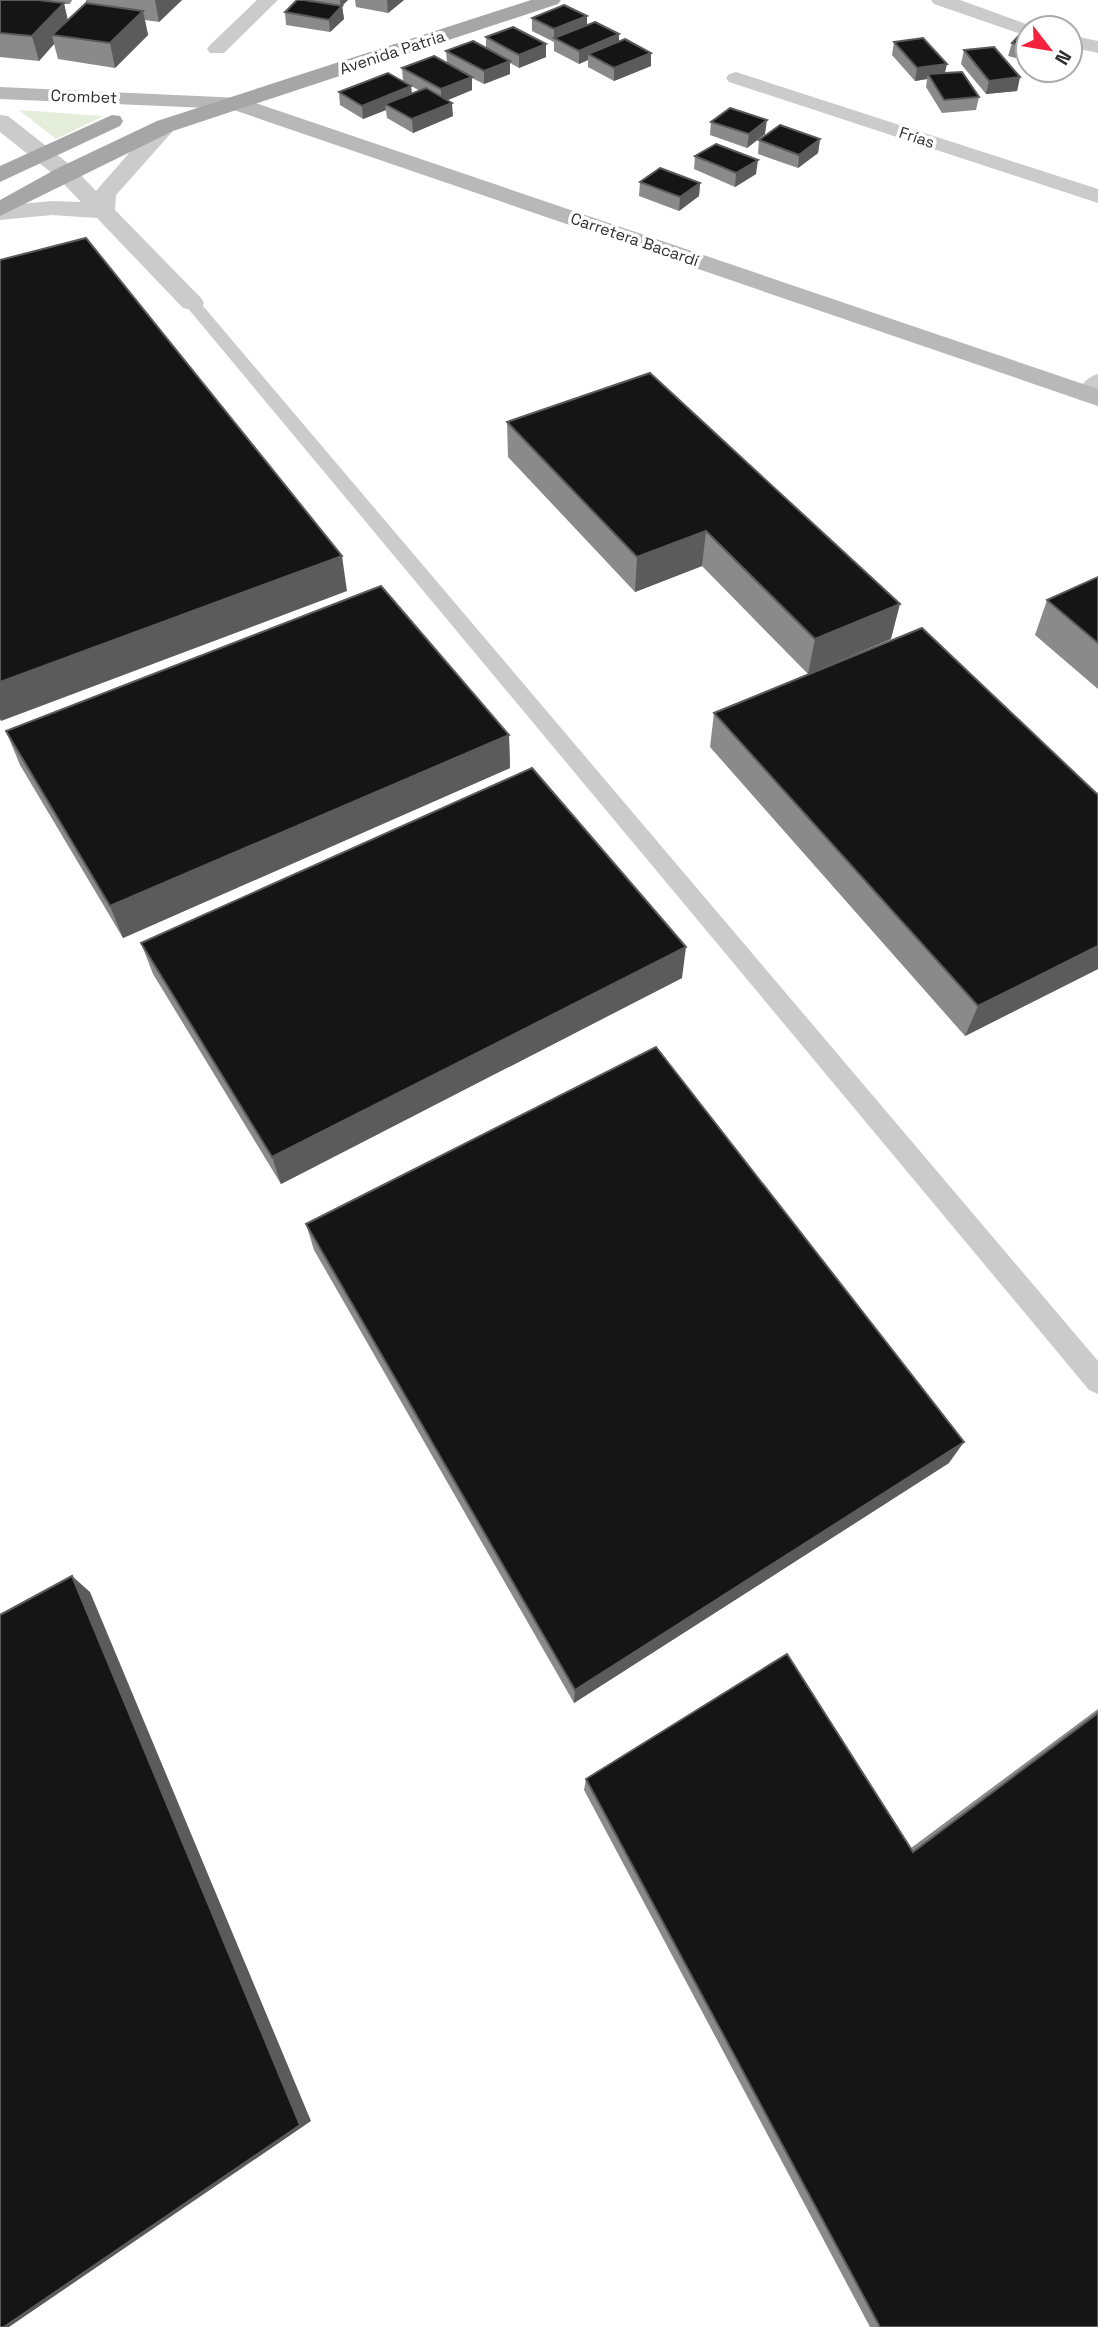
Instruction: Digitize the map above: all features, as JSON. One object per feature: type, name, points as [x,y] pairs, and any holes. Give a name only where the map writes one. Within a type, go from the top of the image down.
[{"type":"main road","name":"Avenida Patria","points":[[0,211],[65,173],[165,126],[551,0]]},
{"type":"main road","points":[[0,174],[167,99],[218,83]]},
{"type":"street","points":[[217,50],[268,0]]},
{"type":"street","points":[[941,0],[1014,25]]},
{"type":"street","name":"Frías","points":[[736,78],[1098,196]]},
{"type":"street","name":"Crombet","points":[[0,93],[167,99]]},
{"type":"street","name":"Carretera Bacardí","points":[[167,99],[233,103],[1095,391]]},
{"type":"street","points":[[0,121],[44,153],[192,303]]},
{"type":"street","points":[[103,212],[105,194],[165,126]]},
{"type":"street","points":[[0,211],[48,206],[77,207],[103,212]]},
{"type":"lane","points":[[192,303],[1098,1381]]},
{"type":"green space","points":[[19,110],[104,116],[56,139]]},
{"type":"building","points":[[0,0],[64,3],[32,36],[0,33]]},
{"type":"building","points":[[297,0],[342,6],[329,20],[285,12]]},
{"type":"building","points":[[86,3],[143,11],[110,43],[52,35]]},
{"type":"building","points":[[564,5],[587,16],[554,29],[532,18]]},
{"type":"building","points":[[595,22],[619,34],[579,51],[554,38]]},
{"type":"building","points":[[513,27],[546,44],[519,55],[486,37]]},
{"type":"building","points":[[923,38],[947,64],[917,68],[894,42]]},
{"type":"building","points":[[625,39],[651,53],[614,68],[588,54]]},
{"type":"building","points":[[473,41],[510,61],[484,71],[446,51]]},
{"type":"building","points":[[994,47],[1014,70],[1014,78],[989,81],[964,50]]},
{"type":"building","points":[[434,56],[472,77],[441,89],[402,68]]},
{"type":"building","points":[[962,72],[979,97],[944,100],[928,74]]},
{"type":"building","points":[[388,73],[411,86],[362,106],[339,92]]},
{"type":"building","points":[[426,88],[452,103],[412,119],[385,104]]},
{"type":"building","points":[[730,108],[767,120],[749,134],[711,122]]},
{"type":"building","points":[[780,125],[820,139],[799,155],[759,140]]},
{"type":"building","points":[[716,144],[758,160],[736,173],[695,156]]},
{"type":"building","points":[[660,168],[700,183],[680,197],[640,182]]},
{"type":"building","points":[[86,238],[342,556],[0,682],[0,260]]},
{"type":"building","points":[[650,373],[900,604],[815,639],[706,531],[637,557],[507,422]]},
{"type":"building","points":[[1098,577],[1098,643],[1047,600]]},
{"type":"building","points":[[381,586],[509,735],[110,906],[6,731]]},
{"type":"building","points":[[922,628],[1098,795],[1098,946],[978,1006],[714,713]]},
{"type":"building","points":[[532,768],[686,947],[272,1157],[141,943]]},
{"type":"building","points":[[656,1047],[964,1442],[575,1690],[306,1224]]},
{"type":"building","points":[[72,1576],[300,2125],[4,2327],[0,2327],[0,1615]]},
{"type":"building","points":[[787,1654],[913,1852],[1098,1713],[1098,2327],[880,2327],[586,1779]]}]
